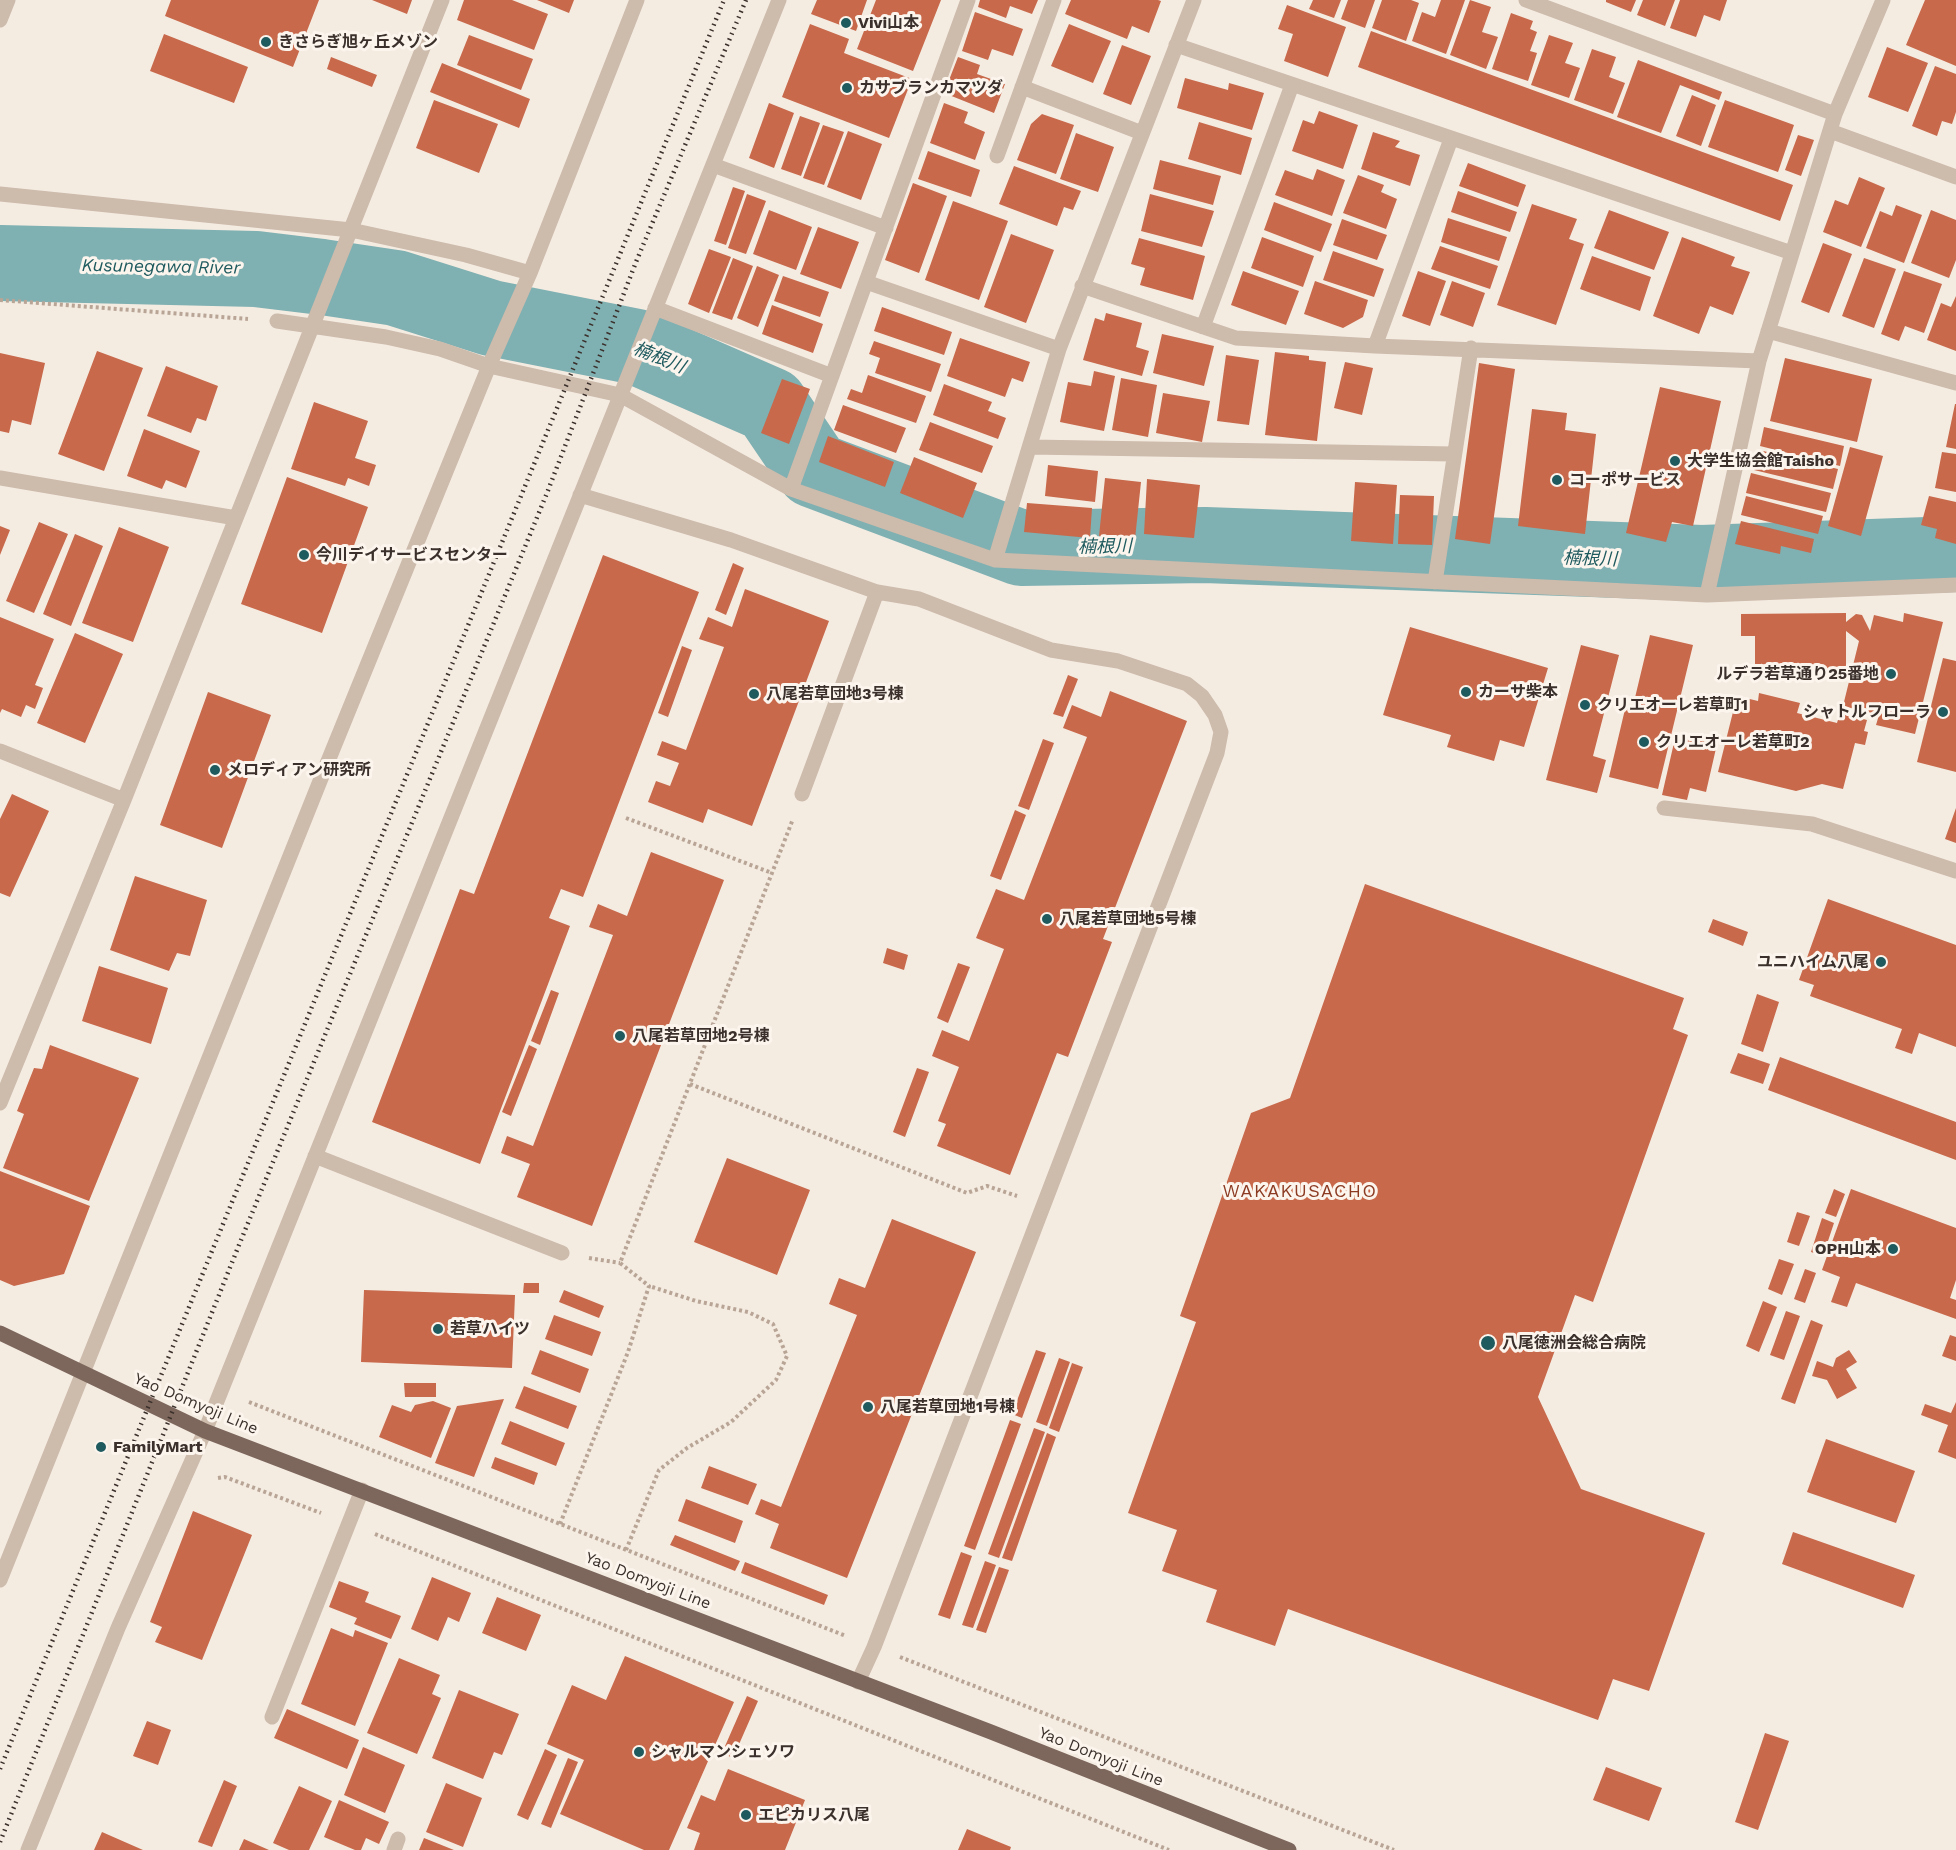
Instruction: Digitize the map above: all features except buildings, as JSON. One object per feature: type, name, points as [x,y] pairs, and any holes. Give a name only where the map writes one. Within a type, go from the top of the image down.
[{"type":"main road","name":"Yao Domyoji Line","points":[[0,1333],[205,1431],[1289,1850]]},
{"type":"street","points":[[0,20],[8,0]]},
{"type":"street","points":[[0,1104],[442,0]]},
{"type":"street","points":[[0,1580],[490,365],[529,275],[637,0]]},
{"type":"street","points":[[28,1850],[118,1628],[205,1431],[779,0]]},
{"type":"street","points":[[791,489],[968,0]]},
{"type":"street","points":[[997,156],[1054,0]]},
{"type":"street","points":[[995,560],[1059,349],[1194,0]]},
{"type":"street","points":[[1526,0],[1835,114]]},
{"type":"street","points":[[1707,595],[1759,361],[1835,114],[1883,0]]},
{"type":"street","points":[[1176,45],[1792,254]]},
{"type":"street","points":[[1203,327],[1292,85]]},
{"type":"street","points":[[1022,87],[1142,133]]},
{"type":"street","points":[[1830,131],[1956,177]]},
{"type":"street","points":[[1376,346],[1451,139]]},
{"type":"street","points":[[713,165],[886,228]]},
{"type":"street","points":[[0,194],[350,232],[466,255],[529,275]]},
{"type":"street","points":[[866,282],[1059,349]]},
{"type":"street","points":[[1082,286],[1236,338],[1376,346],[1759,361]]},
{"type":"street","points":[[655,309],[832,375]]},
{"type":"street","points":[[277,321],[386,337],[490,365],[620,395],[791,489],[995,560],[1707,595],[1956,585]]},
{"type":"street","points":[[1768,331],[1956,382]]},
{"type":"street","points":[[1435,582],[1471,348]]},
{"type":"street","points":[[1030,447],[1453,454]]},
{"type":"street","points":[[0,478],[236,518]]},
{"type":"street","points":[[580,495],[731,540],[877,592],[919,599],[1051,650],[1118,661],[1187,684],[1202,696],[1215,715],[1221,732],[1217,753],[874,1647],[858,1682]]},
{"type":"street","points":[[802,794],[877,592]]},
{"type":"street","points":[[0,751],[123,800]]},
{"type":"street","points":[[1664,808],[1812,824],[1956,871]]},
{"type":"street","points":[[315,1155],[562,1253]]},
{"type":"street","points":[[272,1717],[362,1490]]},
{"type":"path","points":[[0,300],[277,321]]},
{"type":"path","points":[[626,1550],[659,1470],[687,1448],[731,1422],[776,1380],[787,1356],[773,1324],[748,1312],[696,1301],[649,1286],[620,1263],[802,794]]},
{"type":"path","points":[[626,818],[772,873]]},
{"type":"path","points":[[690,1084],[967,1193],[987,1186],[1043,1206]]},
{"type":"path","points":[[560,1524],[628,1352],[649,1286]]},
{"type":"path","points":[[244,1398],[260,1407],[1394,1850]]},
{"type":"path","points":[[213,1478],[225,1477],[349,1524],[1169,1850]]},
{"type":"green space","points":[[676,333],[779,372],[754,434],[657,383]]},
{"type":"waterway","name":"楠根川","points":[[0,263],[256,269],[322,277],[396,288],[491,318],[637,347],[770,405],[814,470],[1021,548],[1205,545],[1702,563],[1956,554]]},
{"type":"railway","points":[[0,1769],[724,0]]},
{"type":"railway","points":[[0,1842],[239,1245],[547,493],[636,262],[746,0]]},
{"type":"place","name":"Vivi山本","points":[[846,23]]},
{"type":"place","name":"きさらぎ旭ヶ丘メゾン","points":[[266,42]]},
{"type":"place","name":"カサブランカマツダ","points":[[847,88]]},
{"type":"place","name":"大学生協会館Taisho","points":[[1675,461]]},
{"type":"place","name":"コーポサービス","points":[[1557,480]]},
{"type":"place","name":"今川デイサービスセンター","points":[[304,555]]},
{"type":"place","name":"ルデラ若草通り25番地","points":[[1891,674]]},
{"type":"place","name":"カーサ柴本","points":[[1466,692]]},
{"type":"place","name":"八尾若草団地3号棟","points":[[754,694]]},
{"type":"place","name":"クリエオーレ若草町1","points":[[1585,705]]},
{"type":"place","name":"シャトルフローラ","points":[[1943,712]]},
{"type":"place","name":"クリエオーレ若草町2","points":[[1644,742]]},
{"type":"place","name":"メロディアン研究所","points":[[215,770]]},
{"type":"place","name":"八尾若草団地5号棟","points":[[1047,919]]},
{"type":"place","name":"ユニハイム八尾","points":[[1881,962]]},
{"type":"place","name":"八尾若草団地2号棟","points":[[620,1036]]},
{"type":"place","name":"OPH山本","points":[[1893,1249]]},
{"type":"place","name":"若草ハイツ","points":[[438,1329]]},
{"type":"place","name":"八尾徳洲会総合病院","points":[[1488,1343]]},
{"type":"place","name":"八尾若草団地1号棟","points":[[868,1407]]},
{"type":"place","name":"FamilyMart","points":[[101,1447]]},
{"type":"place","name":"シャルマンシェソワ","points":[[639,1752]]},
{"type":"place","name":"エピカリス八尾","points":[[746,1815]]},
{"type":"district","name":"WAKAKUSACHO","points":[[1300,1192]]},
{"type":"water label","name":"Kusunegawa River","points":[[161,267]]}]
